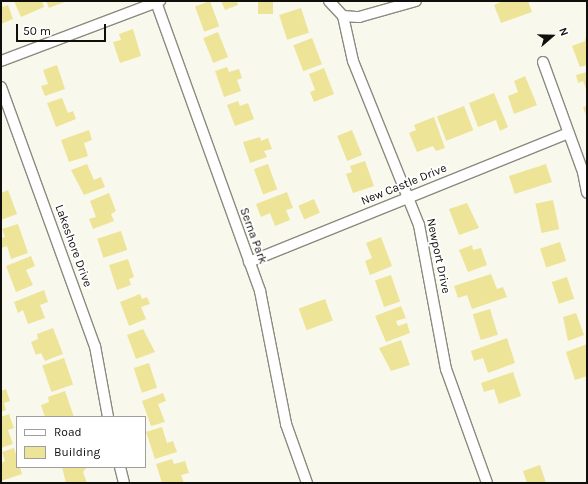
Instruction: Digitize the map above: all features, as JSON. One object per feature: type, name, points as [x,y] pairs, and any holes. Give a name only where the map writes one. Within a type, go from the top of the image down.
[{"type":"street","points":[[329,1],[344,16],[372,15],[416,1]]},
{"type":"street","points":[[1,61],[158,2]]},
{"type":"street","name":"Serna Park","points":[[158,2],[260,291],[286,424],[307,483]]},
{"type":"street","name":"Newport Drive","points":[[344,16],[353,61],[419,225],[446,369],[487,483]]},
{"type":"street","points":[[543,62],[587,193]]},
{"type":"street","name":"Lakeshore Drive","points":[[1,87],[95,346],[108,416]]},
{"type":"street","name":"New Castle Drive","points":[[249,262],[568,133]]},
{"type":"street","points":[[120,468],[124,483]]},
{"type":"building","points":[[14,1],[42,1],[44,7],[21,17]]},
{"type":"building","points":[[46,1],[67,1],[49,8]]},
{"type":"building","points":[[210,1],[219,26],[204,32],[195,6]]},
{"type":"building","points":[[221,1],[237,1],[238,5],[225,10]]},
{"type":"building","points":[[258,1],[273,1],[273,14],[258,14]]},
{"type":"building","points":[[503,1],[528,1],[532,12],[501,23],[494,5]]},
{"type":"building","points":[[1,2],[3,7],[8,5],[13,19],[1,24]]},
{"type":"building","points":[[301,8],[309,33],[287,40],[279,15]]},
{"type":"building","points":[[133,29],[141,56],[120,63],[113,42],[121,40],[119,34]]},
{"type":"building","points":[[218,32],[228,57],[213,63],[203,38]]},
{"type":"building","points":[[586,36],[587,65],[580,67],[572,46],[585,41]]},
{"type":"building","points":[[312,38],[322,64],[303,71],[293,45]]},
{"type":"building","points":[[57,65],[65,89],[45,96],[41,86],[48,84],[43,70]]},
{"type":"building","points":[[227,67],[229,72],[239,69],[242,78],[237,80],[241,91],[224,97],[215,71]]},
{"type":"building","points":[[324,68],[334,94],[314,102],[310,92],[315,90],[309,74]]},
{"type":"building","points":[[587,72],[587,91],[583,81],[578,83],[576,75]]},
{"type":"building","points":[[525,76],[537,105],[514,114],[508,96],[518,92],[514,81]]},
{"type":"building","points":[[494,93],[508,127],[500,131],[496,120],[478,127],[469,103]]},
{"type":"building","points":[[62,98],[68,113],[73,111],[76,119],[56,127],[47,103]]},
{"type":"building","points":[[238,101],[240,106],[248,103],[254,119],[235,126],[227,105]]},
{"type":"building","points":[[464,106],[473,130],[446,141],[437,116]]},
{"type":"building","points":[[587,106],[587,118],[583,107]]},
{"type":"building","points":[[434,117],[445,148],[436,151],[433,146],[417,152],[409,133],[416,130],[414,125]]},
{"type":"building","points":[[89,130],[92,140],[84,143],[88,156],[69,162],[61,140]]},
{"type":"building","points":[[352,130],[362,155],[347,161],[337,136]]},
{"type":"building","points":[[260,137],[261,141],[268,138],[272,149],[264,151],[267,157],[250,163],[243,142]]},
{"type":"building","points":[[365,161],[374,186],[353,193],[346,174],[352,172],[350,166]]},
{"type":"building","points":[[87,164],[94,180],[101,177],[105,187],[84,195],[71,170]]},
{"type":"building","points":[[268,164],[277,189],[263,195],[254,169]]},
{"type":"building","points":[[546,164],[552,182],[515,194],[509,176]]},
{"type":"building","points":[[8,190],[17,214],[1,220],[1,193]]},
{"type":"building","points":[[287,192],[293,208],[286,210],[290,220],[275,226],[270,213],[261,217],[256,204]]},
{"type":"building","points":[[109,193],[116,211],[111,214],[114,221],[93,229],[89,219],[96,217],[90,201]]},
{"type":"building","points":[[314,199],[320,213],[304,219],[298,206]]},
{"type":"building","points":[[553,200],[559,229],[542,233],[535,204]]},
{"type":"building","points":[[467,203],[479,228],[459,235],[449,209]]},
{"type":"building","points":[[18,224],[28,253],[11,259],[7,246],[1,248],[1,238],[5,237],[2,229]]},
{"type":"building","points":[[121,231],[127,250],[103,258],[97,239]]},
{"type":"building","points":[[381,237],[392,266],[370,275],[365,261],[372,258],[366,243]]},
{"type":"building","points":[[560,242],[566,261],[546,268],[540,248]]},
{"type":"building","points":[[472,245],[473,250],[481,248],[487,265],[468,272],[459,250]]},
{"type":"building","points":[[31,256],[35,266],[26,270],[33,285],[16,292],[6,266]]},
{"type":"building","points":[[128,259],[134,277],[129,279],[131,285],[117,290],[109,265]]},
{"type":"building","points":[[491,274],[497,289],[503,287],[507,297],[472,309],[467,295],[458,298],[454,286]]},
{"type":"building","points":[[391,275],[400,301],[384,307],[375,281]]},
{"type":"building","points":[[567,277],[574,299],[559,304],[552,282]]},
{"type":"building","points":[[44,290],[48,302],[40,305],[45,318],[28,324],[23,310],[18,313],[14,302]]},
{"type":"building","points":[[140,294],[142,299],[147,297],[150,304],[141,307],[146,319],[129,326],[120,302]]},
{"type":"building","points":[[325,299],[333,321],[307,330],[299,309]]},
{"type":"building","points":[[401,306],[406,318],[396,321],[398,326],[407,323],[410,333],[386,342],[375,316]]},
{"type":"building","points":[[490,309],[498,335],[481,340],[473,314]]},
{"type":"building","points":[[576,313],[584,335],[568,341],[563,317]]},
{"type":"building","points":[[53,328],[63,354],[45,361],[41,353],[36,355],[31,342],[38,339],[37,334]]},
{"type":"building","points":[[143,329],[155,352],[136,359],[127,335]]},
{"type":"building","points":[[507,338],[515,363],[488,373],[483,358],[474,361],[471,351]]},
{"type":"building","points":[[401,340],[410,365],[391,371],[379,348]]},
{"type":"building","points":[[587,344],[587,376],[575,380],[566,352]]},
{"type":"building","points":[[64,358],[73,384],[51,392],[42,365]]},
{"type":"building","points":[[149,363],[157,388],[142,393],[134,368]]},
{"type":"building","points":[[513,372],[521,396],[499,404],[494,389],[484,392],[481,383]]},
{"type":"building","points":[[6,389],[10,401],[4,403],[6,410],[1,412],[1,391]]},
{"type":"building","points":[[65,391],[74,416],[45,416],[41,405],[49,402],[48,397]]},
{"type":"building","points":[[163,393],[166,401],[158,404],[165,422],[151,426],[142,401]]},
{"type":"building","points":[[9,414],[14,428],[8,430],[13,444],[1,448],[1,417]]},
{"type":"building","points":[[162,427],[167,443],[173,441],[177,452],[155,459],[146,432]]},
{"type":"building","points":[[14,448],[16,454],[16,468],[20,468],[22,474],[1,481],[1,463],[5,461],[2,452]]},
{"type":"building","points":[[172,459],[174,464],[185,461],[189,473],[181,475],[184,483],[162,483],[156,464]]},
{"type":"building","points":[[540,465],[546,483],[527,483],[523,471]]},
{"type":"building","points":[[62,468],[86,468],[83,472],[87,483],[66,483]]}]
